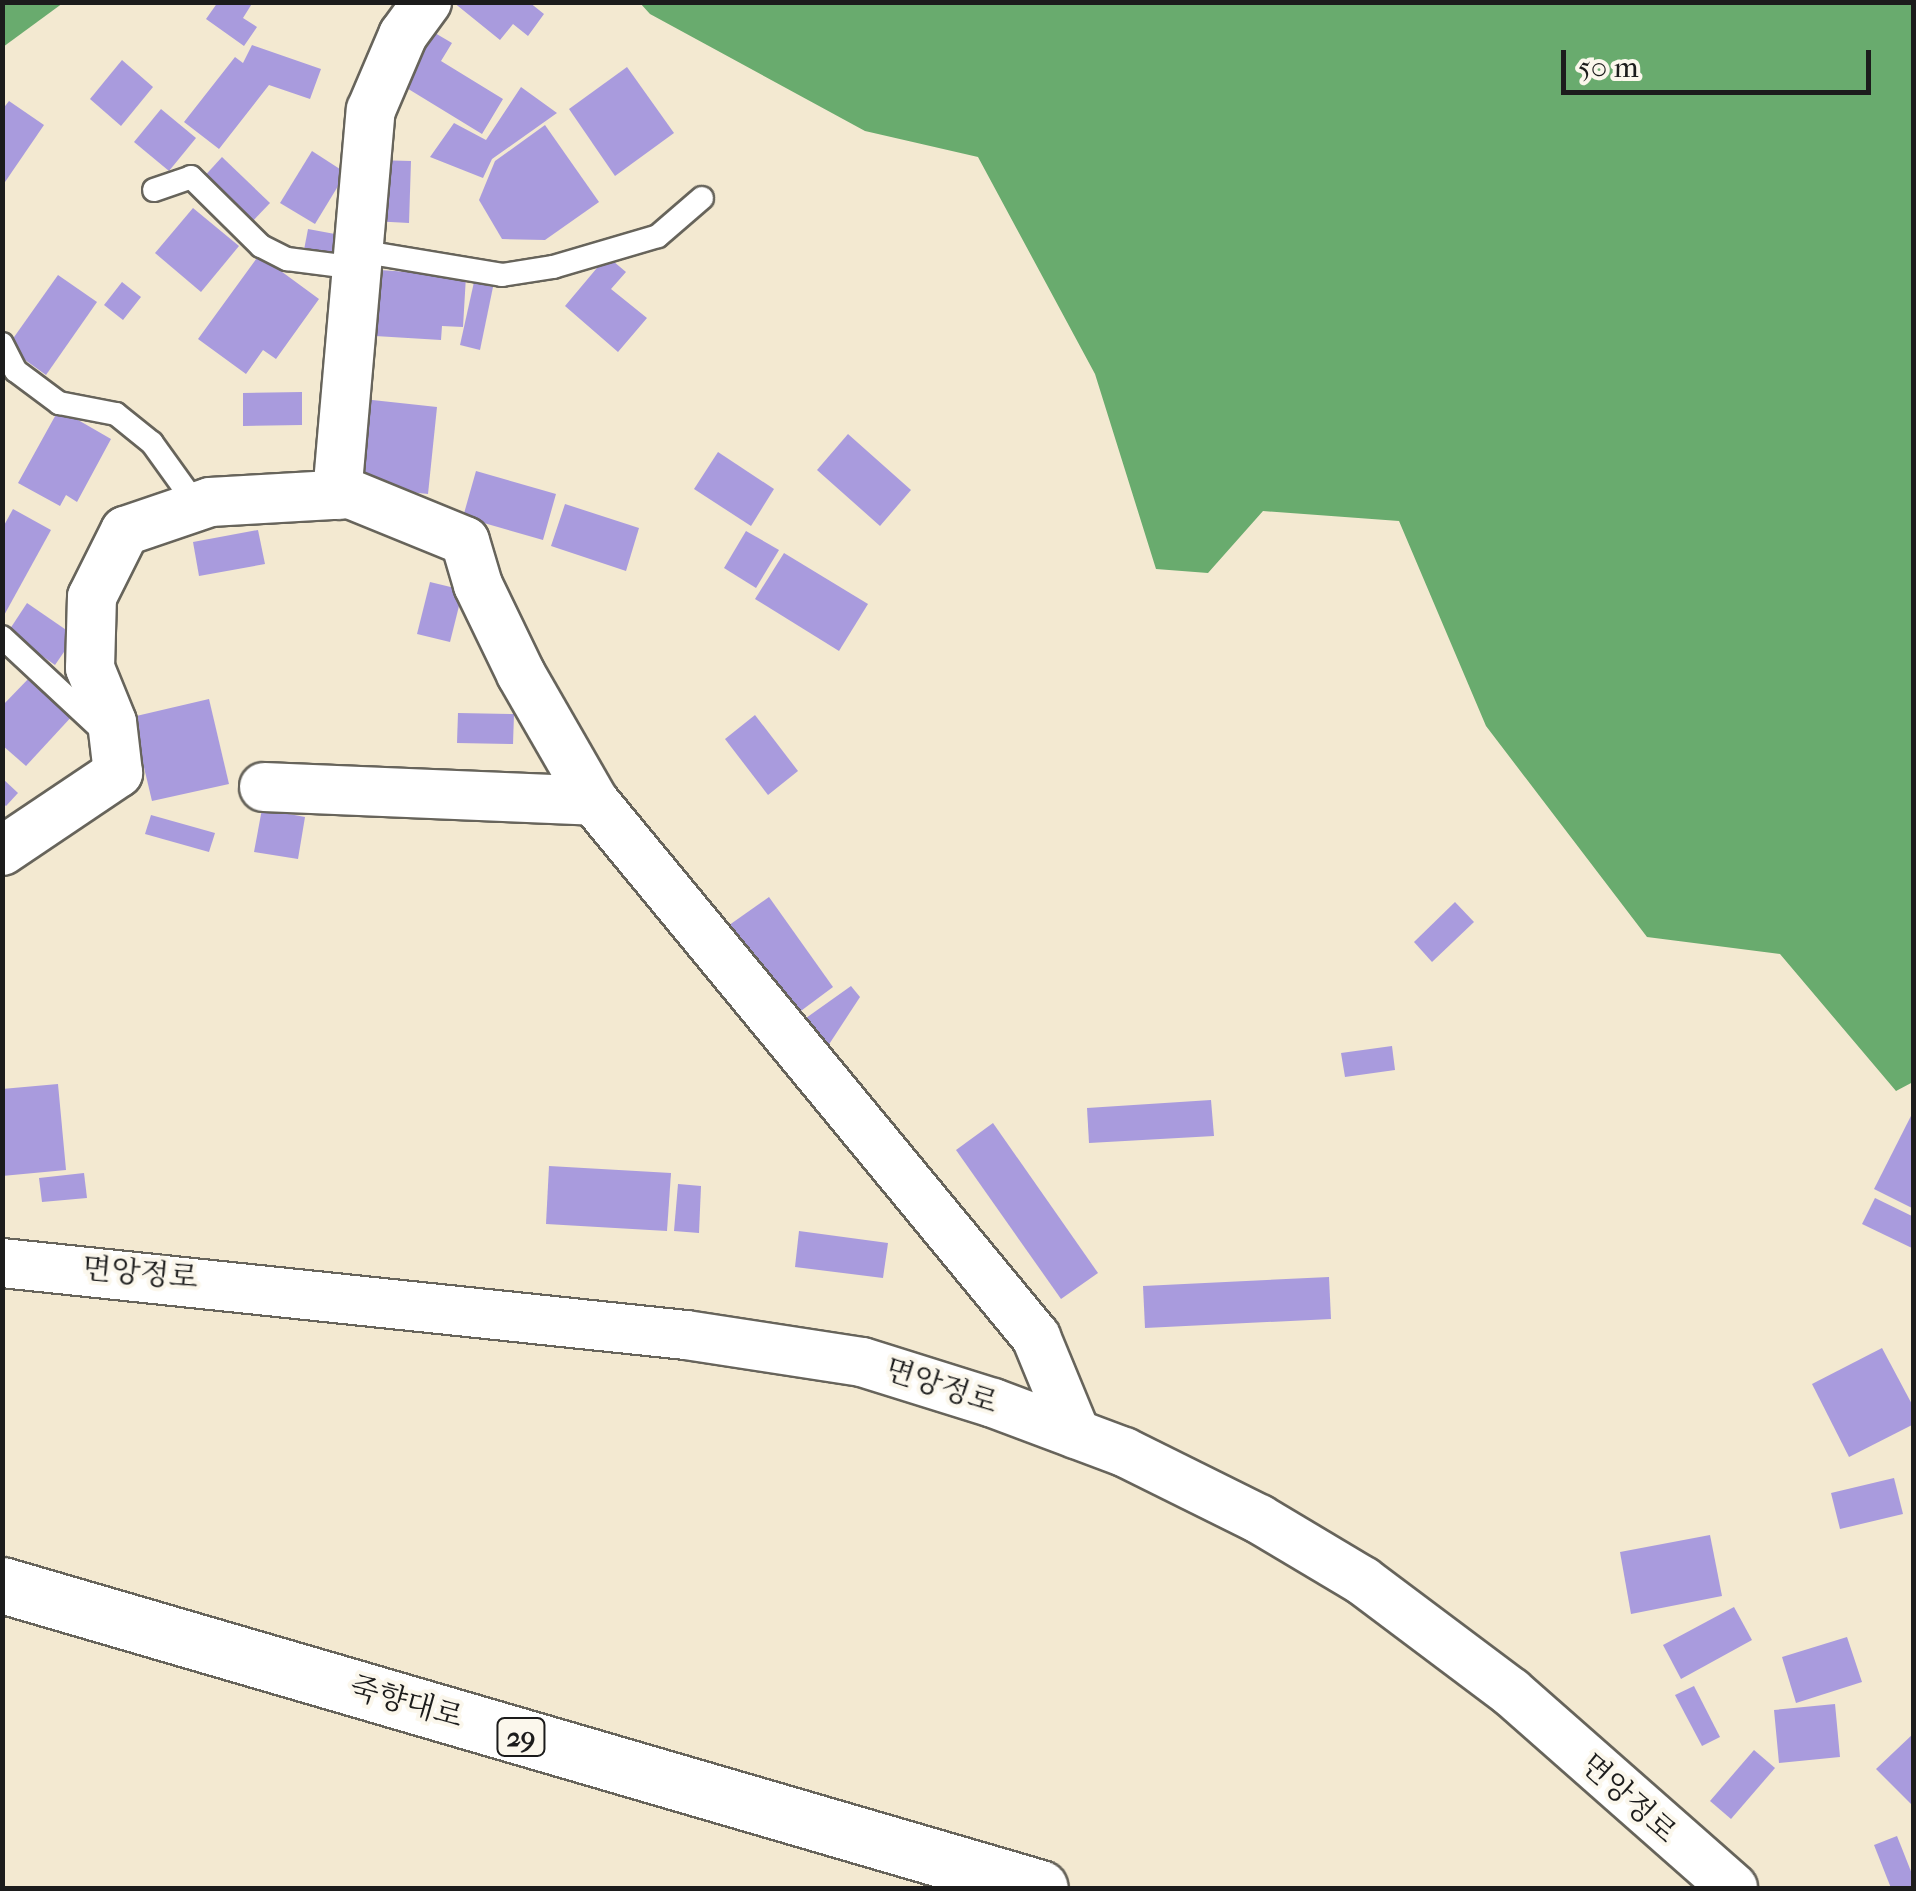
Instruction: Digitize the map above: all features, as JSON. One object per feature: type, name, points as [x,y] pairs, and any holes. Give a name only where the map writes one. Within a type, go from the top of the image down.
[{"type":"main road","name":"죽향대로","points":[[2,1585],[1040,1888]]},
{"type":"street","points":[[337,495],[371,110],[403,35],[428,2]]},
{"type":"street","points":[[2,851],[118,773],[115,744],[90,668],[92,598],[126,531],[198,506],[350,494],[465,541],[478,585],[521,674],[594,801],[1036,1337],[1076,1434]]},
{"type":"street","points":[[264,786],[594,801]]},
{"type":"street","name":"면앙정로","points":[[2,1262],[529,1316],[862,1362],[1076,1434],[1260,1520],[1363,1581],[1511,1692],[1734,1888]]},
{"type":"lane","points":[[154,190],[191,176],[261,246],[287,259],[358,260],[502,275],[553,267],[658,236],[702,198]]},
{"type":"lane","points":[[2,344],[16,371],[58,403],[116,414],[152,443],[198,506]]},
{"type":"lane","points":[[2,637],[63,688],[115,744]]},
{"type":"green space","points":[[3,2],[63,2],[63,3],[3,47]]},
{"type":"green space","points":[[640,3],[1913,3],[1913,1082],[1896,1091],[1780,954],[1647,937],[1486,726],[1399,521],[1263,511],[1208,573],[1156,569],[1095,374],[978,157],[865,131],[650,14]]},
{"type":"building","points":[[218,2],[253,2],[243,18],[257,27],[244,46],[206,19]]},
{"type":"building","points":[[453,2],[529,2],[544,14],[528,36],[513,24],[500,40]]},
{"type":"building","points":[[423,26],[452,43],[441,61],[503,99],[482,134],[392,79]]},
{"type":"building","points":[[252,45],[321,69],[310,99],[269,85],[219,149],[184,122],[235,57],[243,63]]},
{"type":"building","points":[[122,60],[153,87],[121,126],[90,99]]},
{"type":"building","points":[[627,67],[674,133],[615,176],[569,109]]},
{"type":"building","points":[[521,87],[557,113],[492,159],[483,178],[430,157],[454,123],[486,140]]},
{"type":"building","points":[[9,101],[44,125],[5,182],[2,110]]},
{"type":"building","points":[[161,109],[196,138],[169,171],[134,142]]},
{"type":"building","points":[[545,125],[599,202],[545,240],[502,239],[479,200],[495,161]]},
{"type":"building","points":[[312,151],[346,173],[315,224],[280,203]]},
{"type":"building","points":[[222,157],[270,203],[249,225],[201,180]]},
{"type":"building","points":[[373,160],[411,161],[409,223],[372,221]]},
{"type":"building","points":[[193,208],[239,246],[201,292],[155,253]]},
{"type":"building","points":[[308,229],[351,237],[346,258],[304,250]]},
{"type":"building","points":[[259,255],[319,299],[276,359],[263,350],[246,374],[198,339]]},
{"type":"building","points":[[607,256],[626,272],[611,289],[647,318],[618,352],[565,306]]},
{"type":"building","points":[[380,270],[466,276],[463,327],[442,326],[441,340],[375,336]]},
{"type":"building","points":[[58,275],[97,302],[46,375],[7,347]]},
{"type":"building","points":[[122,282],[141,297],[123,320],[104,305]]},
{"type":"building","points":[[474,282],[493,287],[480,350],[460,345]]},
{"type":"building","points":[[302,392],[302,425],[243,426],[243,393]]},
{"type":"building","points":[[363,399],[437,407],[428,494],[354,486]]},
{"type":"building","points":[[59,409],[111,439],[77,502],[66,495],[60,506],[18,483]]},
{"type":"building","points":[[848,434],[911,490],[880,526],[817,470]]},
{"type":"building","points":[[718,452],[774,489],[751,526],[694,489]]},
{"type":"building","points":[[476,471],[556,494],[543,540],[463,517]]},
{"type":"building","points":[[565,504],[639,528],[626,571],[551,546]]},
{"type":"building","points":[[13,509],[51,530],[2,619],[2,529]]},
{"type":"building","points":[[258,530],[265,564],[199,576],[193,542]]},
{"type":"building","points":[[746,531],[779,550],[756,588],[724,568]]},
{"type":"building","points":[[784,553],[868,604],[839,651],[755,599]]},
{"type":"building","points":[[430,582],[463,590],[450,642],[417,634]]},
{"type":"building","points":[[27,603],[75,636],[55,665],[8,632]]},
{"type":"building","points":[[32,675],[74,714],[26,766],[2,745],[2,706]]},
{"type":"building","points":[[209,699],[229,784],[152,801],[132,717]]},
{"type":"building","points":[[458,713],[514,714],[513,744],[457,743]]},
{"type":"building","points":[[755,715],[798,771],[768,795],[725,739]]},
{"type":"building","points":[[2,778],[18,793],[6,806],[2,803]]},
{"type":"building","points":[[262,809],[305,817],[298,859],[254,852]]},
{"type":"building","points":[[151,815],[215,833],[209,852],[145,834]]},
{"type":"building","points":[[769,897],[833,987],[790,1019],[725,928]]},
{"type":"building","points":[[1455,902],[1474,922],[1432,962],[1414,942]]},
{"type":"building","points":[[851,986],[860,997],[824,1052],[799,1023]]},
{"type":"building","points":[[1392,1046],[1395,1070],[1345,1077],[1341,1053]]},
{"type":"building","points":[[58,1084],[66,1170],[2,1176],[2,1089]]},
{"type":"building","points":[[1211,1100],[1214,1136],[1089,1143],[1087,1108]]},
{"type":"building","points":[[1914,1110],[1914,1209],[1874,1189]]},
{"type":"building","points":[[993,1123],[1098,1273],[1061,1299],[956,1150]]},
{"type":"building","points":[[549,1166],[671,1173],[667,1231],[546,1224]]},
{"type":"building","points":[[84,1173],[87,1198],[42,1202],[39,1178]]},
{"type":"building","points":[[678,1184],[701,1186],[699,1233],[674,1231]]},
{"type":"building","points":[[1875,1198],[1914,1217],[1914,1249],[1862,1224]]},
{"type":"building","points":[[799,1231],[888,1243],[883,1278],[795,1267]]},
{"type":"building","points":[[1329,1277],[1331,1319],[1145,1328],[1143,1286]]},
{"type":"building","points":[[1882,1348],[1914,1408],[1914,1424],[1849,1457],[1812,1384]]},
{"type":"building","points":[[1894,1478],[1903,1514],[1840,1529],[1831,1493]]},
{"type":"building","points":[[1710,1535],[1722,1596],[1631,1614],[1620,1552]]},
{"type":"building","points":[[1734,1607],[1752,1640],[1681,1679],[1663,1645]]},
{"type":"building","points":[[1847,1637],[1862,1682],[1796,1703],[1782,1657]]},
{"type":"building","points":[[1694,1686],[1720,1737],[1702,1746],[1675,1695]]},
{"type":"building","points":[[1835,1704],[1840,1757],[1779,1763],[1774,1710]]},
{"type":"building","points":[[1914,1733],[1914,1802],[1911,1804],[1876,1769]]},
{"type":"building","points":[[1754,1750],[1775,1768],[1731,1819],[1710,1801]]},
{"type":"building","points":[[1897,1836],[1914,1888],[1891,1888],[1874,1845]]}]
